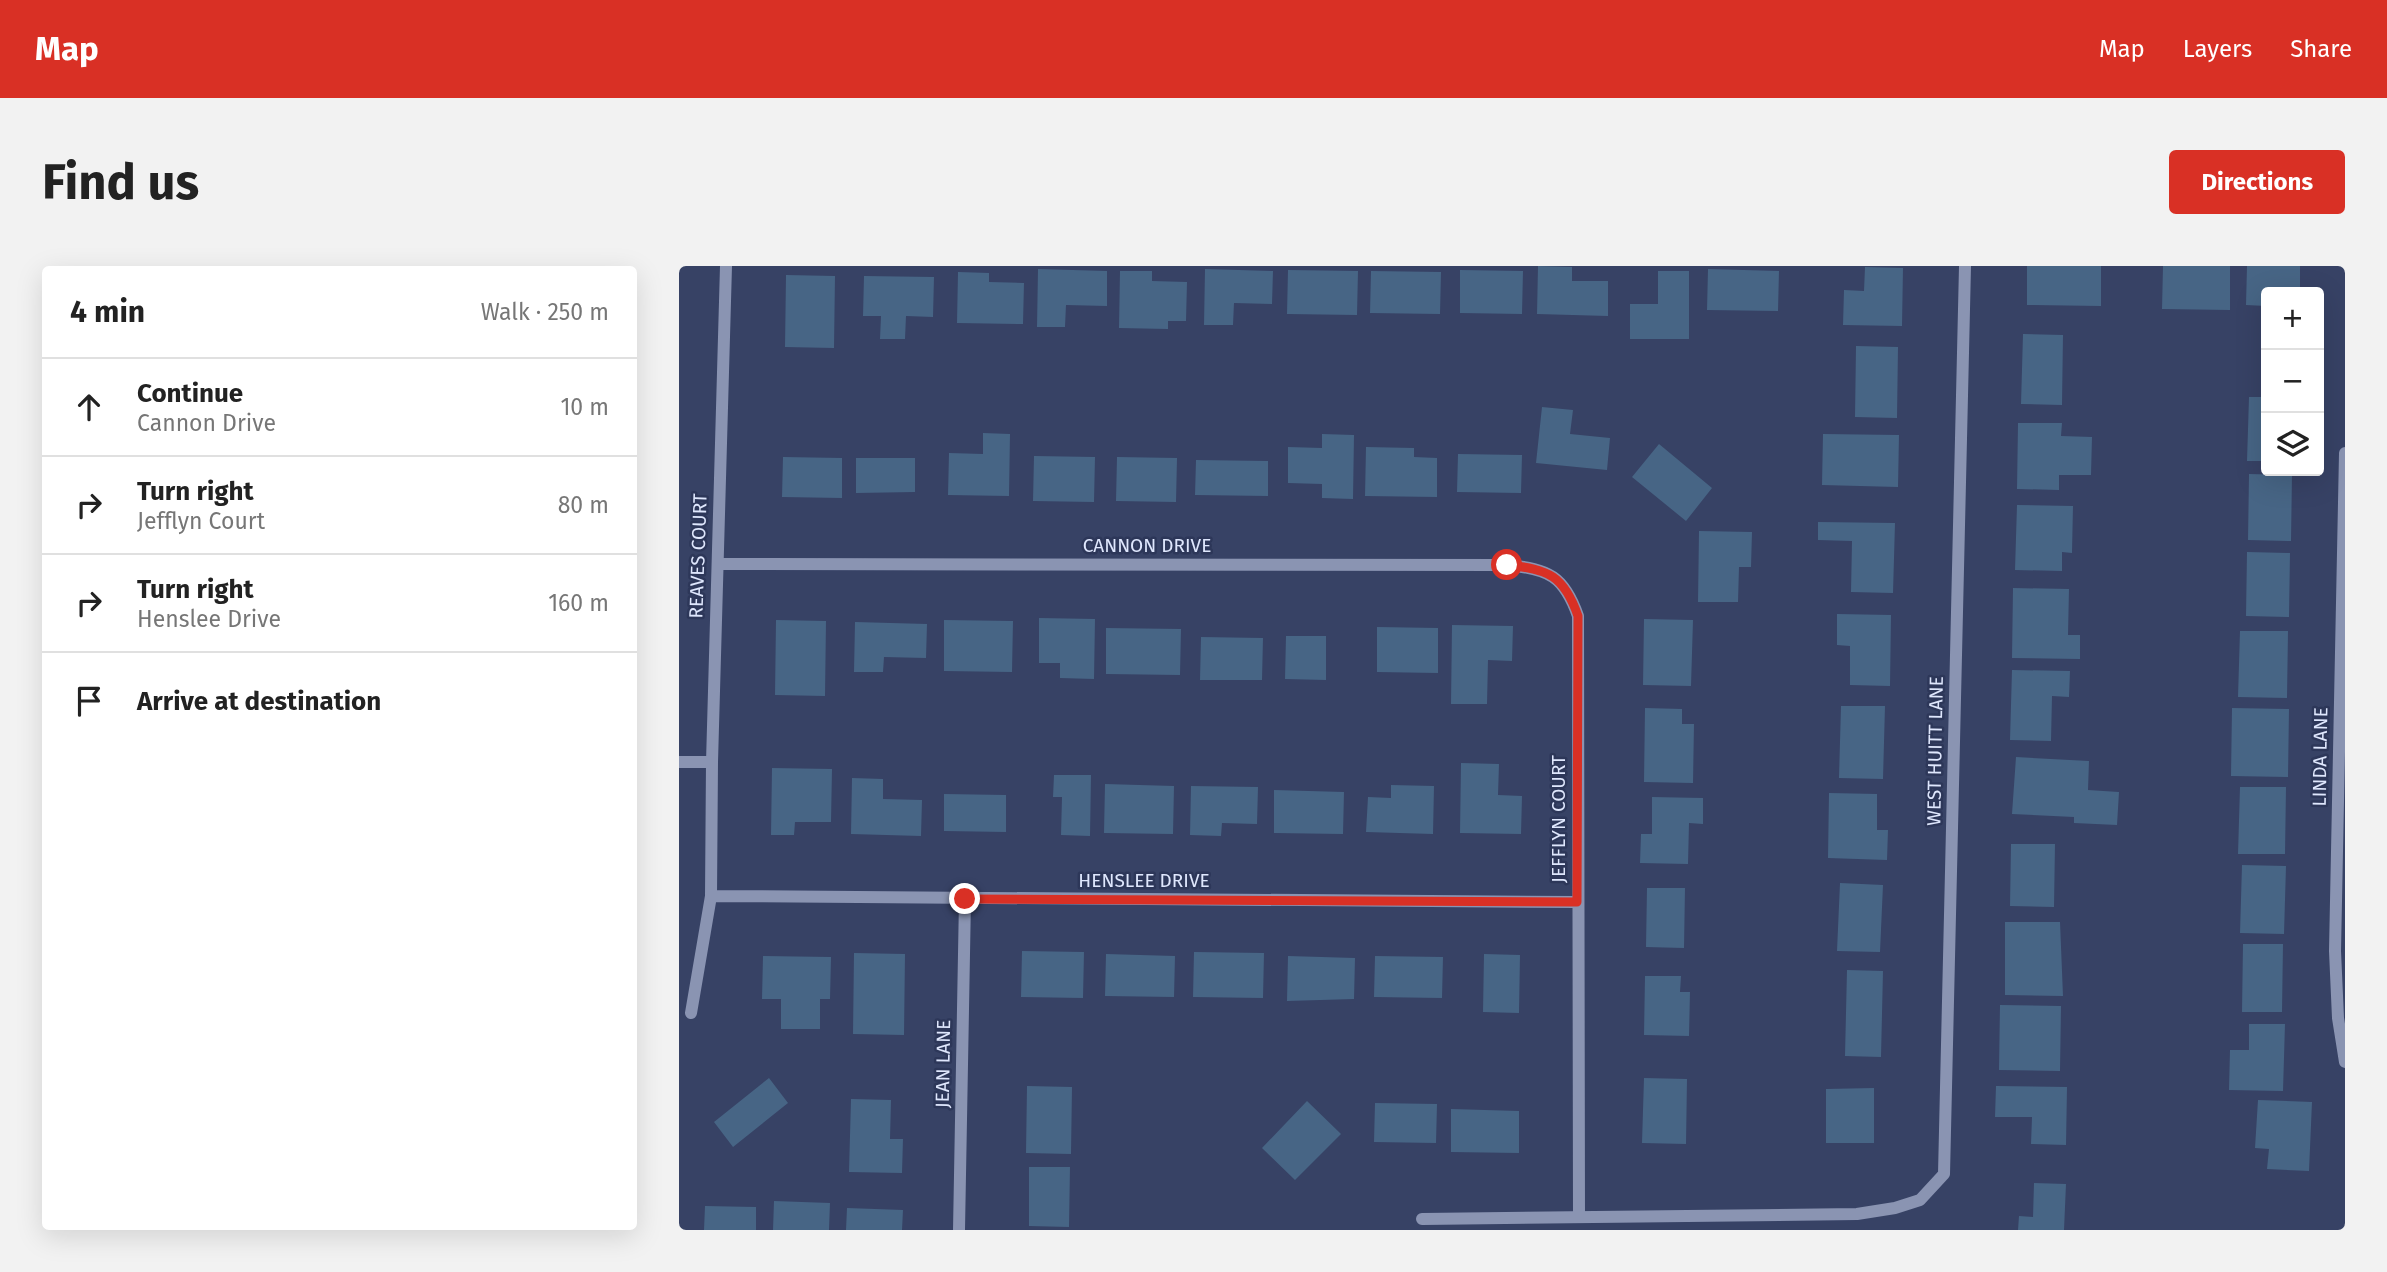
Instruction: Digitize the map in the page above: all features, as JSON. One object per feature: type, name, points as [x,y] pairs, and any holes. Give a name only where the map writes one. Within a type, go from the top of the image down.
[{"type":"street","name":"REAVES COURT","points":[[691,1013],[711,896],[712,762],[726,266]]},
{"type":"street","name":"WEST HUITT LANE","points":[[1717,1214],[1857,1214],[1895,1208],[1920,1200],[1944,1174],[1965,266]]},
{"type":"street","name":"LINDA LANE","points":[[2345,453],[2335,951],[2338,1018],[2345,1062]]},
{"type":"street","name":"CANNON DRIVE","points":[[717,564],[1507,565],[1535,568],[1554,576],[1569,591]]},
{"type":"street","name":"JEFFLYN COURT","points":[[1569,591],[1578,616],[1579,1216]]},
{"type":"street","points":[[679,762],[712,762]]},
{"type":"street","name":"HENSLEE DRIVE","points":[[711,896],[1577,902]]},
{"type":"street","name":"JEAN LANE","points":[[959,1230],[965,899]]},
{"type":"street","points":[[1422,1219],[1717,1214],[1717,1230]]},
{"type":"building","points":[[1538,266],[1572,267],[1572,281],[1608,281],[1608,316],[1537,314]]},
{"type":"building","points":[[2027,266],[2101,266],[2101,306],[2027,305]]},
{"type":"building","points":[[2163,266],[2230,266],[2230,310],[2162,309]]},
{"type":"building","points":[[2247,266],[2300,266],[2300,287],[2261,287],[2261,306],[2246,305]]},
{"type":"building","points":[[1865,267],[1903,268],[1902,326],[1843,325],[1844,290],[1864,291]]},
{"type":"building","points":[[1038,269],[1107,271],[1107,306],[1066,305],[1065,327],[1037,327]]},
{"type":"building","points":[[1205,269],[1273,271],[1272,304],[1234,303],[1233,325],[1204,325]]},
{"type":"building","points":[[1708,269],[1779,271],[1778,311],[1707,310]]},
{"type":"building","points":[[1288,270],[1358,271],[1357,315],[1287,314]]},
{"type":"building","points":[[1460,270],[1523,271],[1522,314],[1460,313]]},
{"type":"building","points":[[1120,271],[1152,271],[1152,281],[1187,282],[1186,321],[1168,321],[1168,329],[1119,328]]},
{"type":"building","points":[[1371,271],[1441,272],[1440,314],[1370,313]]},
{"type":"building","points":[[1658,271],[1689,271],[1689,339],[1630,339],[1630,304],[1658,304]]},
{"type":"building","points":[[958,272],[989,273],[989,282],[1024,283],[1023,324],[957,323]]},
{"type":"building","points":[[786,275],[835,276],[834,348],[785,347]]},
{"type":"building","points":[[864,276],[934,277],[933,317],[906,316],[905,339],[880,339],[881,316],[863,316]]},
{"type":"building","points":[[2023,334],[2063,335],[2062,405],[2021,404]]},
{"type":"building","points":[[1856,346],[1898,347],[1897,418],[1855,417]]},
{"type":"building","points":[[2249,397],[2261,397],[2261,461],[2247,461]]},
{"type":"building","points":[[1542,407],[1573,410],[1570,434],[1610,438],[1607,470],[1536,463]]},
{"type":"building","points":[[2018,423],[2062,423],[2061,436],[2092,437],[2091,475],[2059,475],[2059,490],[2017,489]]},
{"type":"building","points":[[983,433],[1010,434],[1009,496],[948,495],[949,453],[983,454]]},
{"type":"building","points":[[1322,434],[1354,435],[1353,499],[1322,498],[1322,484],[1288,483],[1288,447],[1322,448]]},
{"type":"building","points":[[1823,434],[1899,435],[1898,487],[1822,485]]},
{"type":"building","points":[[1659,444],[1712,488],[1686,521],[1632,477]]},
{"type":"building","points":[[1366,447],[1414,448],[1414,457],[1437,458],[1437,497],[1365,496]]},
{"type":"building","points":[[1458,454],[1522,455],[1521,493],[1457,492]]},
{"type":"building","points":[[1034,456],[1095,457],[1094,502],[1033,501]]},
{"type":"building","points":[[783,457],[842,458],[842,498],[782,497]]},
{"type":"building","points":[[1117,457],[1177,458],[1176,502],[1116,501]]},
{"type":"building","points":[[856,458],[915,458],[915,492],[856,493]]},
{"type":"building","points":[[1196,460],[1268,461],[1268,496],[1195,495]]},
{"type":"building","points":[[2249,474],[2292,476],[2291,541],[2248,540]]},
{"type":"building","points":[[2017,505],[2073,506],[2072,553],[2062,552],[2062,571],[2015,570]]},
{"type":"building","points":[[1818,522],[1895,523],[1893,593],[1851,592],[1852,541],[1818,540]]},
{"type":"building","points":[[1699,531],[1752,532],[1751,567],[1739,567],[1738,602],[1698,602]]},
{"type":"building","points":[[2247,552],[2290,553],[2289,617],[2246,616]]},
{"type":"building","points":[[2013,588],[2069,589],[2068,635],[2080,635],[2080,659],[2012,658]]},
{"type":"building","points":[[1837,614],[1891,615],[1890,686],[1850,685],[1850,646],[1837,645]]},
{"type":"building","points":[[1039,618],[1095,619],[1094,679],[1060,678],[1060,663],[1039,663]]},
{"type":"building","points":[[1644,619],[1693,620],[1691,686],[1643,685]]},
{"type":"building","points":[[776,620],[826,621],[825,696],[775,695]]},
{"type":"building","points":[[944,620],[1013,621],[1012,672],[944,671]]},
{"type":"building","points":[[855,622],[927,624],[926,658],[884,657],[883,672],[854,672]]},
{"type":"building","points":[[1452,625],[1513,626],[1512,661],[1488,660],[1487,704],[1451,704]]},
{"type":"building","points":[[1377,627],[1438,628],[1438,673],[1377,672]]},
{"type":"building","points":[[1106,628],[1181,629],[1180,675],[1106,674]]},
{"type":"building","points":[[2240,631],[2288,631],[2287,698],[2238,697]]},
{"type":"building","points":[[1286,636],[1326,636],[1326,680],[1285,679]]},
{"type":"building","points":[[1201,637],[1263,638],[1262,680],[1200,680]]},
{"type":"building","points":[[2012,670],[2070,671],[2069,697],[2052,696],[2051,741],[2010,740]]},
{"type":"building","points":[[1841,706],[1885,706],[1883,779],[1839,778]]},
{"type":"building","points":[[1645,708],[1682,709],[1682,724],[1694,724],[1693,783],[1644,782]]},
{"type":"building","points":[[2232,708],[2289,709],[2288,777],[2231,776]]},
{"type":"building","points":[[2016,757],[2089,761],[2088,790],[2119,792],[2117,825],[2074,823],[2074,817],[2012,814]]},
{"type":"building","points":[[1461,763],[1499,764],[1498,795],[1522,796],[1521,834],[1460,833]]},
{"type":"building","points":[[772,768],[832,769],[831,822],[795,822],[794,835],[771,835]]},
{"type":"building","points":[[1054,775],[1091,775],[1090,836],[1061,835],[1062,797],[1053,797]]},
{"type":"building","points":[[852,778],[883,779],[883,799],[922,800],[921,836],[851,834]]},
{"type":"building","points":[[1105,784],[1174,786],[1173,834],[1104,833]]},
{"type":"building","points":[[1391,785],[1434,786],[1433,834],[1366,832],[1368,797],[1391,798]]},
{"type":"building","points":[[1191,786],[1258,787],[1257,824],[1222,823],[1221,836],[1190,835]]},
{"type":"building","points":[[2240,787],[2286,787],[2285,854],[2238,854]]},
{"type":"building","points":[[1274,790],[1344,792],[1343,834],[1274,833]]},
{"type":"building","points":[[1829,793],[1877,794],[1877,830],[1888,830],[1887,860],[1828,858]]},
{"type":"building","points":[[944,794],[1006,795],[1006,832],[944,831]]},
{"type":"building","points":[[1652,797],[1703,798],[1703,824],[1689,823],[1688,864],[1640,863],[1641,834],[1652,834]]},
{"type":"building","points":[[2011,844],[2055,844],[2054,907],[2010,906]]},
{"type":"building","points":[[2242,865],[2286,866],[2284,934],[2240,933]]},
{"type":"building","points":[[1840,883],[1883,885],[1880,952],[1837,951]]},
{"type":"building","points":[[1647,888],[1685,888],[1684,948],[1646,947]]},
{"type":"building","points":[[2005,922],[2060,922],[2063,996],[2005,995]]},
{"type":"building","points":[[2243,944],[2283,944],[2282,1012],[2242,1012]]},
{"type":"building","points":[[1022,951],[1084,952],[1083,998],[1021,997]]},
{"type":"building","points":[[1194,952],[1264,953],[1263,998],[1193,997]]},
{"type":"building","points":[[854,953],[905,954],[904,1035],[853,1034]]},
{"type":"building","points":[[1106,954],[1175,956],[1174,997],[1105,996]]},
{"type":"building","points":[[1484,954],[1520,955],[1519,1013],[1483,1012]]},
{"type":"building","points":[[763,956],[831,957],[830,999],[820,999],[820,1029],[781,1029],[781,999],[762,999]]},
{"type":"building","points":[[1288,956],[1355,958],[1354,999],[1287,1001]]},
{"type":"building","points":[[1375,956],[1443,957],[1442,998],[1374,997]]},
{"type":"building","points":[[1847,970],[1883,971],[1881,1057],[1845,1056]]},
{"type":"building","points":[[1645,976],[1681,976],[1680,992],[1690,992],[1689,1036],[1644,1035]]},
{"type":"building","points":[[2000,1005],[2061,1006],[2060,1071],[1999,1070]]},
{"type":"building","points":[[2249,1024],[2285,1024],[2283,1091],[2229,1090],[2230,1050],[2249,1050]]},
{"type":"building","points":[[769,1078],[788,1103],[733,1147],[714,1122]]},
{"type":"building","points":[[1644,1078],[1687,1079],[1686,1144],[1642,1143]]},
{"type":"building","points":[[1027,1086],[1072,1087],[1071,1154],[1026,1153]]},
{"type":"building","points":[[1996,1086],[2067,1087],[2066,1145],[2031,1144],[2032,1117],[1995,1117]]},
{"type":"building","points":[[1874,1088],[1874,1143],[1826,1143],[1826,1089]]},
{"type":"building","points":[[851,1099],[891,1100],[890,1139],[903,1139],[902,1173],[849,1172]]},
{"type":"building","points":[[2258,1100],[2312,1102],[2309,1171],[2267,1169],[2269,1149],[2255,1148]]},
{"type":"building","points":[[1307,1101],[1341,1134],[1295,1180],[1262,1148]]},
{"type":"building","points":[[1375,1103],[1437,1104],[1436,1143],[1374,1142]]},
{"type":"building","points":[[1451,1109],[1519,1111],[1519,1153],[1451,1152]]},
{"type":"building","points":[[1029,1167],[1070,1167],[1069,1227],[1029,1226]]},
{"type":"building","points":[[2034,1183],[2066,1184],[2064,1230],[2018,1230],[2019,1216],[2033,1217]]},
{"type":"building","points":[[774,1201],[830,1203],[829,1230],[773,1230]]},
{"type":"building","points":[[705,1206],[756,1207],[756,1230],[704,1230]]},
{"type":"building","points":[[847,1208],[903,1210],[902,1230],[846,1230]]},
{"type":"route","points":[[965,899],[1577,902],[1578,616],[1569,591],[1554,576],[1535,568],[1507,565]]}]
